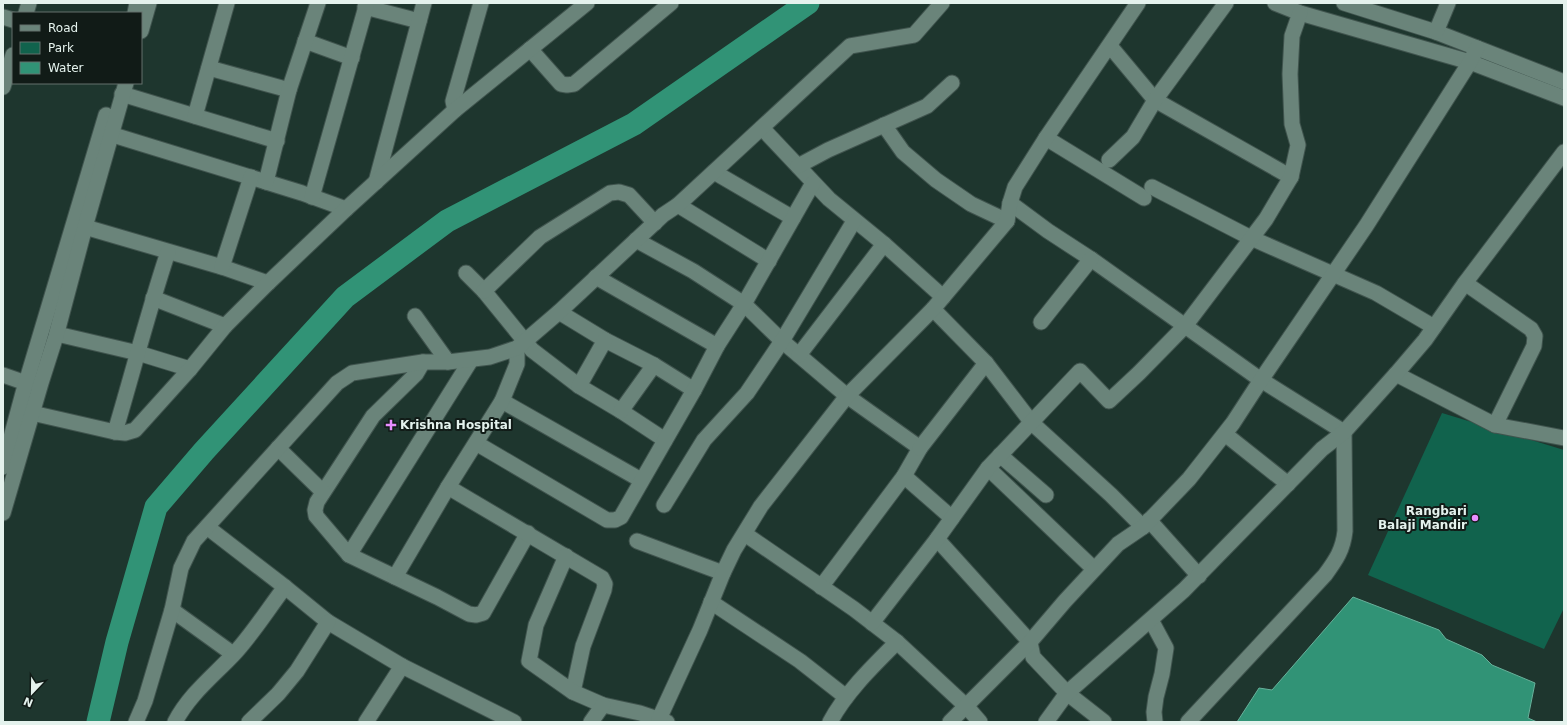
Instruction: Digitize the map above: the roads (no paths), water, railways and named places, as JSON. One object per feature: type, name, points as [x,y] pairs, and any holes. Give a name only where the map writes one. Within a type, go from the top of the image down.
[{"type":"street","points":[[142,28],[149,3]]},
{"type":"street","points":[[195,116],[228,3]]},
{"type":"street","points":[[222,267],[277,141],[288,90],[318,3]]},
{"type":"street","points":[[376,182],[424,3]]},
{"type":"street","points":[[455,110],[454,101],[480,3]]},
{"type":"street","points":[[32,413],[115,432],[125,433],[135,430],[190,369],[226,326],[268,283],[346,209],[455,110],[587,3]]},
{"type":"street","points":[[530,49],[561,84],[574,84],[671,3]]},
{"type":"street","points":[[136,722],[145,701],[172,610],[181,568],[194,541],[337,383],[352,373],[423,362],[448,362],[490,357],[520,345],[559,312],[655,223],[678,205],[850,46],[914,35],[942,3]]},
{"type":"street","points":[[566,556],[536,625],[529,661],[573,692],[637,717],[663,720],[723,573],[734,550],[762,506],[847,396],[933,309],[1007,221],[1010,203],[1015,187],[1046,138],[1138,3]]},
{"type":"street","points":[[1109,160],[1133,137],[1155,100],[1226,3]]},
{"type":"street","points":[[1275,3],[1300,13],[1470,62],[1564,98]]},
{"type":"street","points":[[1344,3],[1436,32],[1564,82]]},
{"type":"street","points":[[1436,32],[1448,3]]},
{"type":"street","points":[[312,197],[366,5],[419,21]]},
{"type":"street","points":[[872,623],[938,539],[988,468],[1080,371],[1109,401],[1185,326],[1266,219],[1291,177],[1298,145],[1292,124],[1290,74],[1292,36],[1300,13]]},
{"type":"street","points":[[305,41],[352,58]]},
{"type":"street","points":[[1110,46],[1155,100],[1291,177]]},
{"type":"street","points":[[950,722],[967,707],[1030,642],[1118,544],[1146,524],[1189,479],[1225,434],[1366,226],[1470,62],[1477,48]]},
{"type":"street","points":[[4,82],[12,58]]},
{"type":"street","points":[[209,68],[288,90]]},
{"type":"street","points":[[798,166],[828,150],[928,106],[952,83]]},
{"type":"street","points":[[121,87],[195,116],[277,141]]},
{"type":"street","points":[[3,513],[56,334],[110,134],[121,87]]},
{"type":"street","points":[[3,467],[26,382],[121,87]]},
{"type":"street","points":[[884,125],[903,152],[936,180],[971,204],[1007,221]]},
{"type":"street","points":[[762,128],[813,183],[943,297]]},
{"type":"street","points":[[110,134],[259,180],[346,209]]},
{"type":"street","points":[[1046,138],[1148,192],[1376,293],[1434,327]]},
{"type":"street","points":[[1046,722],[1068,693],[1199,576],[1322,449],[1344,432],[1396,374],[1434,327],[1465,283],[1564,152]]},
{"type":"street","points":[[714,172],[793,218]]},
{"type":"street","points":[[476,442],[607,520],[615,520],[621,517],[694,390],[717,346],[744,304],[813,183]]},
{"type":"street","points":[[484,291],[540,237],[610,193],[619,192],[629,195],[655,223]]},
{"type":"street","points":[[1010,203],[1261,380],[1344,432]]},
{"type":"street","points":[[678,205],[769,261]]},
{"type":"street","points":[[664,505],[704,440],[747,393],[782,341],[854,220]]},
{"type":"street","points":[[85,227],[222,267],[268,283]]},
{"type":"street","points":[[636,240],[692,271],[744,304],[782,341],[847,396],[920,448]]},
{"type":"street","points":[[799,355],[884,244]]},
{"type":"street","points":[[115,432],[153,298],[168,252]]},
{"type":"street","points":[[1041,322],[1091,259]]},
{"type":"street","points":[[466,273],[484,291],[520,345],[532,350],[579,386],[665,440]]},
{"type":"street","points":[[596,277],[717,346]]},
{"type":"street","points":[[1465,283],[1515,316],[1531,329],[1535,336],[1534,346],[1495,425]]},
{"type":"street","points":[[153,298],[226,326]]},
{"type":"street","points":[[933,309],[986,363],[1032,423],[1111,495],[1146,524],[1199,576]]},
{"type":"street","points":[[559,312],[605,340],[654,365],[694,390]]},
{"type":"street","points":[[416,316],[448,362]]},
{"type":"street","points":[[56,334],[138,353],[190,369]]},
{"type":"street","points":[[579,386],[605,340]]},
{"type":"street","points":[[395,578],[448,487],[502,401],[517,364],[520,345]]},
{"type":"street","points":[[349,555],[471,360]]},
{"type":"street","points":[[423,362],[416,374],[373,416],[317,502],[315,510],[316,516],[349,555],[469,614],[476,615],[483,613],[528,533]]},
{"type":"street","points":[[821,587],[904,476],[920,448],[986,363]]},
{"type":"street","points":[[621,411],[654,365]]},
{"type":"street","points":[[1396,374],[1495,425],[1564,437]]},
{"type":"street","points":[[3,375],[26,382]]},
{"type":"street","points":[[502,401],[641,480]]},
{"type":"street","points":[[1188,722],[1320,580],[1337,559],[1343,545],[1345,531],[1344,432]]},
{"type":"street","points":[[1225,434],[1288,484]]},
{"type":"street","points":[[278,448],[324,492]]},
{"type":"street","points":[[1000,456],[1046,495]]},
{"type":"street","points":[[988,468],[1094,569]]},
{"type":"street","points":[[904,476],[952,518]]},
{"type":"street","points":[[448,487],[602,578],[605,584],[604,590],[583,646],[573,692]]},
{"type":"street","points":[[207,527],[328,622],[402,666],[514,722]]},
{"type":"street","points":[[745,534],[854,609],[897,642],[967,707],[980,722]]},
{"type":"street","points":[[938,539],[1030,642],[1033,657],[1068,693],[1104,722]]},
{"type":"street","points":[[637,541],[723,573]]},
{"type":"street","points":[[174,722],[183,707],[200,687],[233,654],[285,587]]},
{"type":"street","points":[[711,602],[800,661],[846,697]]},
{"type":"street","points":[[172,610],[233,654]]},
{"type":"street","points":[[1150,620],[1166,648],[1162,674],[1156,697],[1154,712],[1155,722]]},
{"type":"street","points":[[248,722],[278,694],[297,671],[328,622]]},
{"type":"street","points":[[830,722],[846,697],[875,663],[897,642]]},
{"type":"street","points":[[366,722],[402,666]]},
{"type":"street","points":[[591,722],[603,705]]},
{"type":"water","points":[[1353,597],[1439,630],[1446,639],[1482,655],[1492,665],[1535,683],[1528,718],[1537,722],[1237,722],[1259,688],[1272,690]]},
{"type":"waterway","points":[[98,722],[117,642],[156,507],[204,451],[345,297],[447,221],[634,124],[808,3]]},
{"type":"place","name":"Krishna Hospital","points":[[391,425]]},
{"type":"place","name":"Rangbari Balaji Mandir","points":[[1475,518]]}]
